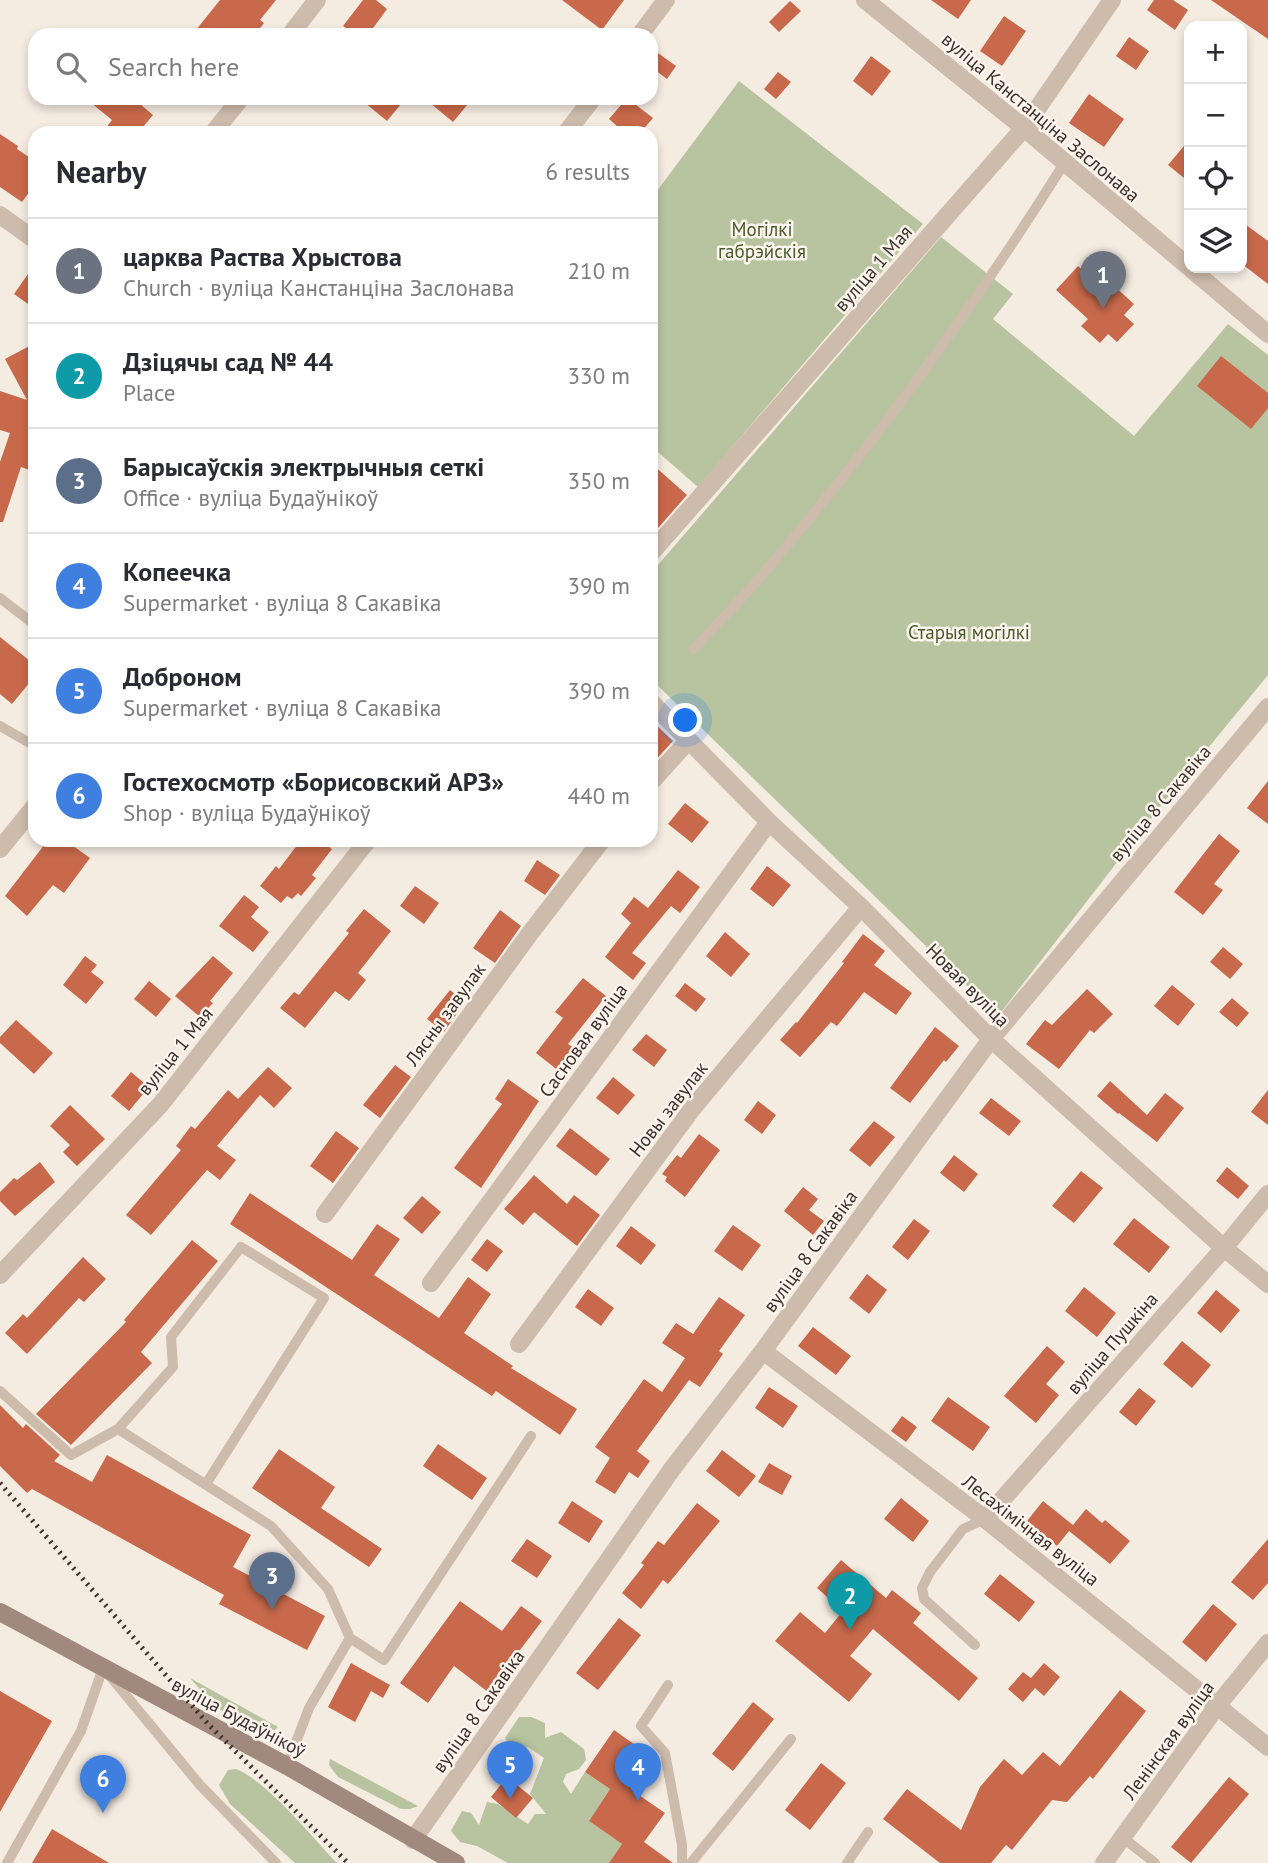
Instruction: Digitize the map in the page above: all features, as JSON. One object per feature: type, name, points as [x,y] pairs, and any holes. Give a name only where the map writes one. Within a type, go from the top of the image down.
[{"type":"main road","name":"вуліца Будаўнікоў","points":[[0,1612],[286,1766],[456,1863]]},
{"type":"street","points":[[295,28],[317,0]]},
{"type":"street","points":[[645,28],[666,0]]},
{"type":"street","name":"вуліца Канстанціна Заслонава","points":[[866,0],[1184,262]]},
{"type":"street","name":"вуліца 1 Мая","points":[[658,545],[1024,128],[1112,0]]},
{"type":"street","points":[[219,126],[236,105]]},
{"type":"street","points":[[571,126],[588,105]]},
{"type":"street","points":[[0,215],[28,235]]},
{"type":"street","name":"вуліца Канстанціна Заслонава","points":[[1198,273],[1265,325]]},
{"type":"street","name":"вуліца 8 Сакавіка","points":[[413,1840],[672,1469],[763,1352],[991,1039],[1268,707]]},
{"type":"street","name":"Новая вуліца","points":[[658,709],[769,822],[861,907],[991,1039],[1224,1248],[1268,1284]]},
{"type":"street","points":[[658,774],[688,741]]},
{"type":"street","points":[[0,849],[28,815]]},
{"type":"street","name":"Сасновая вуліца","points":[[431,1283],[769,822]]},
{"type":"street","name":"вуліца 1 Мая","points":[[0,1275],[161,1104],[363,847]]},
{"type":"street","name":"Лясны завулак","points":[[325,1214],[596,847]]},
{"type":"street","name":"Новы завулак","points":[[519,1344],[692,1109],[861,907]]},
{"type":"street","name":"вуліца Пушкіна","points":[[985,1519],[1224,1248],[1268,1194]]},
{"type":"street","name":"Лесахімічная вуліца","points":[[763,1352],[985,1519],[1268,1747]]},
{"type":"street","name":"Ленінская вуліца","points":[[1104,1863],[1217,1706],[1268,1643]]},
{"type":"lane","points":[[694,649],[779,556],[871,442],[1016,239],[1065,162]]},
{"type":"lane","points":[[0,598],[28,620]]},
{"type":"lane","points":[[0,726],[28,742]]},
{"type":"lane","points":[[0,1391],[71,1455],[118,1429],[173,1367],[171,1337],[240,1247],[324,1298],[206,1485]]},
{"type":"lane","points":[[118,1429],[271,1526],[328,1589],[350,1638],[384,1660],[531,1436]]},
{"type":"lane","points":[[975,1645],[924,1599],[922,1588],[930,1572],[963,1529],[985,1519]]},
{"type":"lane","points":[[286,1766],[309,1708],[350,1638]]},
{"type":"lane","points":[[7,1863],[80,1731],[103,1668]]},
{"type":"lane","points":[[103,1668],[200,1785],[276,1863]]},
{"type":"lane","points":[[668,1685],[641,1726],[665,1753],[682,1845],[682,1863]]},
{"type":"lane","points":[[691,1863],[791,1740]]},
{"type":"lane","points":[[847,1863],[868,1832]]},
{"type":"lane","points":[[1122,1837],[1155,1863]]},
{"type":"green space","name":"Могілкі габрэйскія","points":[[739,81],[923,224],[698,487],[658,452],[658,190]]},
{"type":"green space","name":"Старыя могілкі","points":[[941,237],[1013,294],[993,319],[1134,436],[1228,324],[1268,355],[1268,675],[1163,803],[998,1016],[658,686],[658,565]]},
{"type":"green space","points":[[190,1678],[278,1727],[270,1735],[234,1720],[216,1706]]},
{"type":"green space","points":[[519,1717],[531,1717],[545,1723],[545,1738],[561,1732],[584,1749],[586,1760],[579,1769],[566,1774],[563,1782],[571,1794],[585,1772],[610,1789],[589,1821],[622,1844],[609,1863],[508,1863],[477,1846],[460,1842],[451,1831],[462,1811],[471,1813],[479,1825],[487,1802],[498,1804],[528,1824],[535,1814],[546,1814],[530,1794],[544,1758],[528,1747],[512,1750],[505,1738]]},
{"type":"green space","points":[[330,1759],[418,1806],[401,1809],[338,1777],[329,1765]]},
{"type":"green space","points":[[236,1769],[248,1775],[275,1797],[337,1863],[295,1863],[230,1804],[219,1785],[228,1770]]},
{"type":"building","points":[[220,0],[276,0],[260,20],[264,23],[260,28],[198,28]]},
{"type":"building","points":[[363,0],[376,0],[387,9],[373,28],[343,26]]},
{"type":"building","points":[[562,0],[624,0],[603,28],[599,28]]},
{"type":"building","points":[[931,0],[971,0],[958,19]]},
{"type":"building","points":[[1154,0],[1173,0],[1188,10],[1175,30],[1147,10]]},
{"type":"building","points":[[1211,0],[1268,0],[1268,39],[1247,25],[1247,21],[1242,21]]},
{"type":"building","points":[[790,1],[801,11],[779,32],[769,22]]},
{"type":"building","points":[[1004,16],[1026,31],[1002,66],[980,51]]},
{"type":"building","points":[[1129,37],[1149,51],[1136,70],[1116,56]]},
{"type":"building","points":[[658,53],[676,66],[667,79],[658,72]]},
{"type":"building","points":[[871,56],[891,71],[872,96],[853,81]]},
{"type":"building","points":[[778,72],[791,82],[776,99],[764,89]]},
{"type":"building","points":[[1089,94],[1124,119],[1104,147],[1069,123]]},
{"type":"building","points":[[94,105],[141,105],[153,115],[144,126],[107,126],[112,120]]},
{"type":"building","points":[[368,105],[400,105],[387,121]]},
{"type":"building","points":[[432,105],[467,105],[453,122]]},
{"type":"building","points":[[621,105],[636,105],[653,118],[646,126],[617,126],[609,119]]},
{"type":"building","points":[[0,134],[28,156],[28,194],[22,202],[0,187]]},
{"type":"building","points":[[1184,146],[1184,178],[1168,165]]},
{"type":"building","points":[[1247,226],[1268,241],[1268,284],[1247,268]]},
{"type":"building","points":[[1078,266],[1107,293],[1113,285],[1134,304],[1124,315],[1134,324],[1117,342],[1108,334],[1100,343],[1081,326],[1088,319],[1056,290]]},
{"type":"building","points":[[28,274],[28,304],[14,294]]},
{"type":"building","points":[[28,347],[28,470],[21,467],[3,522],[0,522],[0,462],[10,433],[0,430],[0,391],[27,400],[5,359]]},
{"type":"building","points":[[1221,356],[1268,393],[1268,408],[1251,429],[1197,386]]},
{"type":"building","points":[[658,469],[687,495],[658,528]]},
{"type":"building","points":[[0,637],[28,659],[28,685],[12,704],[0,694]]},
{"type":"building","points":[[658,727],[673,741],[658,757]]},
{"type":"building","points":[[1268,781],[1268,824],[1247,808]]},
{"type":"building","points":[[685,803],[709,822],[692,843],[668,824]]},
{"type":"building","points":[[1219,834],[1240,851],[1214,884],[1223,890],[1203,915],[1174,892]]},
{"type":"building","points":[[43,847],[75,847],[90,858],[64,893],[53,885],[27,916],[5,896]]},
{"type":"building","points":[[296,847],[332,849],[312,875],[316,878],[301,896],[298,893],[292,899],[287,896],[281,903],[260,886],[276,866],[279,869]]},
{"type":"building","points":[[537,860],[560,875],[545,895],[524,881]]},
{"type":"building","points":[[767,866],[791,885],[773,907],[750,889]]},
{"type":"building","points":[[678,870],[700,887],[680,913],[671,906],[632,953],[646,963],[633,980],[605,957],[631,923],[621,914],[634,897],[648,908]]},
{"type":"building","points":[[415,886],[439,903],[424,924],[400,906]]},
{"type":"building","points":[[244,895],[259,907],[251,917],[269,932],[253,952],[219,926]]},
{"type":"building","points":[[364,909],[391,931],[358,973],[366,980],[349,1001],[335,991],[305,1028],[280,1008],[294,992],[299,995],[349,933],[346,931]]},
{"type":"building","points":[[500,910],[521,926],[495,963],[473,948]]},
{"type":"building","points":[[725,932],[750,954],[731,977],[706,956]]},
{"type":"building","points":[[863,934],[885,951],[874,965],[912,993],[896,1015],[864,992],[837,1026],[831,1022],[800,1057],[780,1040],[797,1023],[844,963],[842,962]]},
{"type":"building","points":[[1223,947],[1243,964],[1230,979],[1210,962]]},
{"type":"building","points":[[85,956],[97,965],[91,972],[104,982],[86,1004],[63,985]]},
{"type":"building","points":[[213,956],[233,973],[200,1017],[175,996]]},
{"type":"building","points":[[583,978],[606,996],[568,1044],[577,1050],[560,1072],[536,1053],[563,1018],[555,1012]]},
{"type":"building","points":[[149,981],[171,999],[156,1017],[134,999]]},
{"type":"building","points":[[685,983],[706,999],[696,1012],[675,996]]},
{"type":"building","points":[[1172,985],[1195,1004],[1178,1026],[1154,1006]]},
{"type":"building","points":[[1087,989],[1113,1014],[1094,1033],[1090,1030],[1059,1069],[1026,1044],[1045,1020],[1052,1025]]},
{"type":"building","points":[[450,990],[465,1002],[444,1032],[427,1019]]},
{"type":"building","points":[[1232,998],[1249,1013],[1237,1027],[1219,1012]]},
{"type":"building","points":[[16,1020],[53,1053],[34,1074],[0,1043],[0,1037]]},
{"type":"building","points":[[935,1027],[959,1046],[946,1062],[944,1060],[910,1103],[890,1088]]},
{"type":"building","points":[[646,1034],[667,1050],[654,1067],[632,1050]]},
{"type":"building","points":[[395,1065],[411,1077],[380,1118],[363,1105]]},
{"type":"building","points":[[268,1067],[292,1088],[274,1108],[260,1095],[217,1146],[236,1160],[220,1180],[207,1170],[151,1235],[126,1215],[181,1150],[176,1146],[191,1126],[195,1129],[228,1090],[238,1099]]},
{"type":"building","points":[[131,1072],[149,1087],[129,1111],[111,1096]]},
{"type":"building","points":[[613,1077],[635,1095],[618,1115],[596,1098]]},
{"type":"building","points":[[508,1079],[539,1101],[481,1188],[454,1168],[502,1104],[495,1099]]},
{"type":"building","points":[[1110,1081],[1147,1115],[1165,1093],[1184,1108],[1157,1142],[1097,1096]]},
{"type":"building","points":[[1268,1090],[1268,1125],[1251,1112]]},
{"type":"building","points":[[991,1098],[1021,1121],[1009,1136],[979,1113]]},
{"type":"building","points":[[758,1101],[776,1115],[762,1134],[744,1120]]},
{"type":"building","points":[[70,1105],[105,1139],[77,1166],[63,1152],[70,1145],[50,1126]]},
{"type":"building","points":[[874,1121],[895,1137],[870,1167],[849,1150]]},
{"type":"building","points":[[570,1128],[610,1159],[596,1176],[556,1146]]},
{"type":"building","points":[[336,1131],[359,1148],[333,1183],[310,1166]]},
{"type":"building","points":[[699,1134],[720,1150],[685,1197],[665,1181],[667,1177],[662,1174],[677,1155],[681,1158]]},
{"type":"building","points":[[954,1155],[978,1174],[964,1192],[940,1173]]},
{"type":"building","points":[[40,1162],[55,1182],[15,1216],[0,1201],[0,1192],[14,1178],[17,1180]]},
{"type":"building","points":[[1227,1167],[1249,1186],[1238,1199],[1216,1181]]},
{"type":"building","points":[[1081,1171],[1103,1188],[1074,1223],[1052,1206]]},
{"type":"building","points":[[534,1175],[567,1204],[574,1195],[600,1215],[577,1246],[534,1212],[523,1225],[504,1209]]},
{"type":"building","points":[[803,1187],[818,1199],[809,1210],[824,1221],[813,1235],[784,1211]]},
{"type":"building","points":[[250,1193],[352,1260],[377,1224],[400,1239],[374,1275],[439,1318],[468,1277],[491,1294],[464,1333],[513,1366],[511,1368],[577,1409],[560,1435],[496,1391],[492,1396],[230,1224]]},
{"type":"building","points":[[422,1196],[441,1212],[422,1234],[403,1218]]},
{"type":"building","points":[[1134,1218],[1170,1247],[1149,1273],[1113,1244]]},
{"type":"building","points":[[914,1219],[930,1231],[908,1260],[892,1247]]},
{"type":"building","points":[[733,1225],[761,1245],[742,1271],[714,1251]]},
{"type":"building","points":[[631,1226],[656,1245],[641,1265],[616,1246]]},
{"type":"building","points":[[487,1239],[503,1251],[487,1272],[471,1260]]},
{"type":"building","points":[[192,1240],[218,1261],[141,1352],[152,1363],[71,1445],[36,1414],[126,1322],[124,1320]]},
{"type":"building","points":[[83,1257],[106,1279],[84,1302],[79,1298],[27,1354],[5,1333],[23,1314],[27,1318]]},
{"type":"building","points":[[867,1274],[887,1290],[869,1314],[849,1298]]},
{"type":"building","points":[[1084,1287],[1116,1313],[1097,1337],[1065,1311]]},
{"type":"building","points":[[588,1289],[614,1308],[601,1326],[575,1307]]},
{"type":"building","points":[[1216,1290],[1240,1310],[1221,1333],[1197,1313]]},
{"type":"building","points":[[719,1297],[745,1315],[719,1351],[723,1354],[700,1387],[689,1380],[637,1451],[650,1461],[638,1478],[629,1472],[615,1494],[595,1482],[610,1458],[595,1447],[644,1379],[662,1392],[685,1358],[662,1343],[676,1323],[693,1334]]},
{"type":"building","points":[[813,1327],[851,1356],[836,1375],[798,1346]]},
{"type":"building","points":[[1182,1341],[1211,1365],[1192,1388],[1163,1364]]},
{"type":"building","points":[[1047,1346],[1065,1362],[1046,1384],[1059,1395],[1036,1423],[1004,1396]]},
{"type":"building","points":[[769,1387],[798,1406],[783,1428],[755,1408]]},
{"type":"building","points":[[1139,1388],[1156,1401],[1136,1426],[1119,1412]]},
{"type":"building","points":[[948,1397],[990,1427],[973,1451],[931,1421]]},
{"type":"building","points":[[0,1405],[23,1428],[26,1424],[60,1455],[54,1461],[92,1482],[107,1455],[251,1535],[233,1567],[325,1616],[307,1650],[219,1604],[224,1595],[32,1489],[27,1493],[0,1466]]},
{"type":"building","points":[[902,1416],[917,1427],[906,1442],[891,1431]]},
{"type":"building","points":[[438,1444],[487,1478],[472,1500],[423,1466]]},
{"type":"building","points":[[279,1449],[335,1487],[321,1508],[382,1549],[369,1567],[252,1488]]},
{"type":"building","points":[[722,1450],[756,1476],[739,1497],[706,1471]]},
{"type":"building","points":[[769,1463],[792,1476],[782,1495],[758,1482]]},
{"type":"building","points":[[901,1498],[929,1521],[913,1542],[884,1519]]},
{"type":"building","points":[[572,1501],[603,1521],[589,1543],[558,1523]]},
{"type":"building","points":[[1043,1501],[1073,1525],[1086,1509],[1102,1523],[1105,1520],[1130,1541],[1110,1564],[1069,1531],[1057,1546],[1027,1521]]},
{"type":"building","points":[[697,1503],[720,1521],[668,1584],[663,1580],[641,1609],[622,1593],[644,1565],[641,1563],[658,1541],[664,1545]]},
{"type":"building","points":[[527,1539],[552,1556],[537,1578],[511,1561]]},
{"type":"building","points":[[1268,1539],[1268,1583],[1253,1600],[1231,1582]]},
{"type":"building","points":[[841,1560],[886,1598],[892,1590],[921,1613],[913,1623],[978,1678],[959,1701],[873,1629],[850,1656],[872,1674],[849,1702],[775,1641],[800,1612],[825,1633],[843,1611],[817,1588]]},
{"type":"building","points":[[1000,1574],[1035,1602],[1019,1622],[984,1594]]},
{"type":"building","points":[[460,1601],[502,1631],[521,1606],[542,1621],[488,1692],[454,1666],[428,1703],[400,1683]]},
{"type":"building","points":[[1213,1604],[1237,1624],[1206,1662],[1182,1642]]},
{"type":"building","points":[[619,1618],[641,1635],[598,1690],[576,1673]]},
{"type":"building","points":[[351,1663],[390,1685],[383,1698],[371,1691],[355,1722],[328,1707]]},
{"type":"building","points":[[1044,1663],[1060,1677],[1044,1696],[1035,1688],[1023,1702],[1008,1689],[1023,1672],[1031,1678]]},
{"type":"building","points":[[1120,1690],[1146,1711],[1093,1779],[1090,1776],[1067,1802],[1052,1800],[1012,1850],[1006,1845],[991,1863],[940,1863],[883,1819],[907,1789],[961,1830],[980,1787],[1004,1759],[1022,1775],[1043,1752],[1060,1766]]},
{"type":"building","points":[[0,1691],[52,1721],[0,1812]]},
{"type":"building","points":[[753,1702],[774,1719],[733,1771],[712,1754]]},
{"type":"building","points":[[614,1730],[655,1759],[633,1791],[665,1813],[644,1842],[673,1863],[609,1863],[622,1844],[589,1821],[610,1789],[585,1772]]},
{"type":"building","points":[[821,1763],[846,1783],[810,1830],[785,1810]]},
{"type":"building","points":[[507,1777],[533,1798],[516,1818],[491,1797]]},
{"type":"building","points":[[1229,1777],[1249,1794],[1191,1863],[1171,1847]]},
{"type":"building","points":[[52,1829],[109,1863],[32,1863]]},
{"type":"railway","points":[[0,1483],[208,1724],[348,1863]]},
{"type":"place","name":"царква Раства Хрыстова","points":[[1103,309]]},
{"type":"place","name":"Барысаўскія электрычныя сеткі","points":[[272,1610]]},
{"type":"place","name":"Дзіцячы сад № 44","points":[[850,1630]]},
{"type":"place","name":"Доброном","points":[[510,1799]]},
{"type":"place","name":"Копеечка","points":[[638,1801]]},
{"type":"place","name":"Гостехосмотр «Борисовский АРЗ»","points":[[103,1813]]}]
